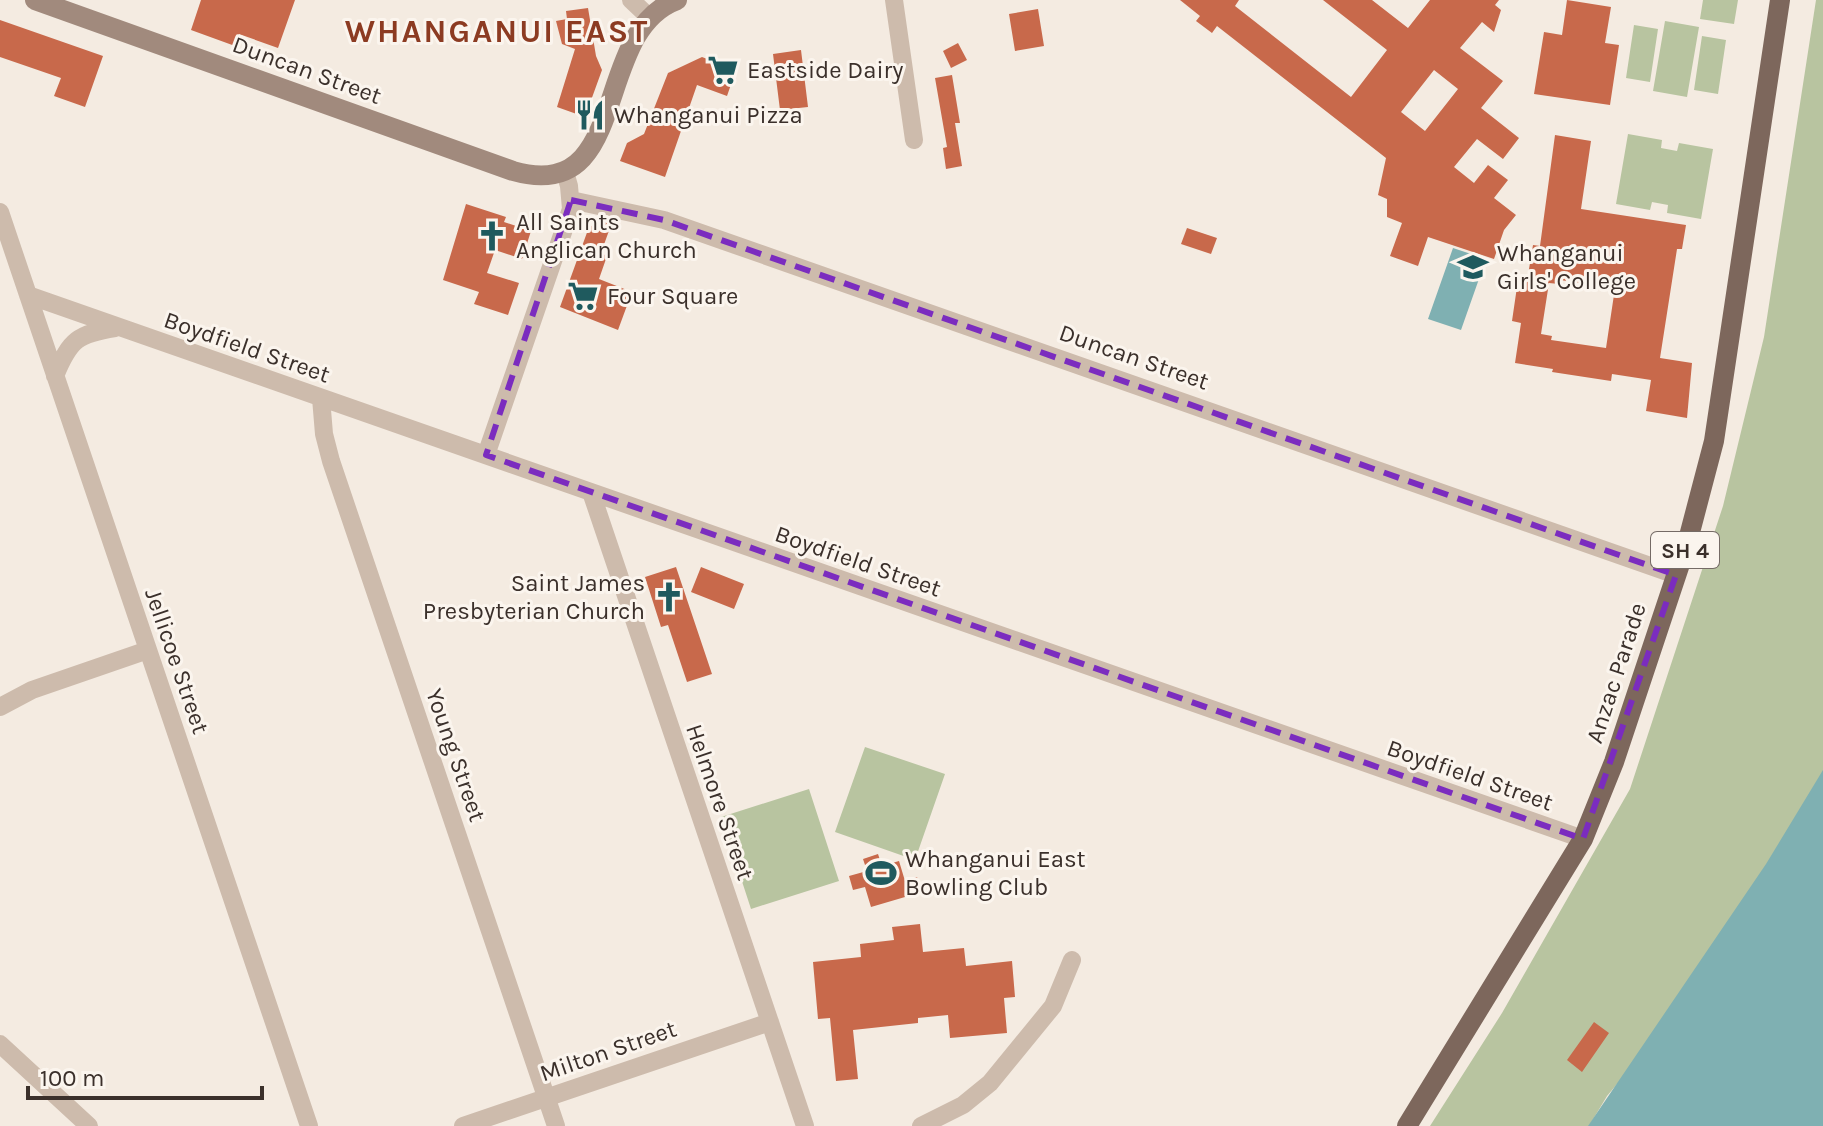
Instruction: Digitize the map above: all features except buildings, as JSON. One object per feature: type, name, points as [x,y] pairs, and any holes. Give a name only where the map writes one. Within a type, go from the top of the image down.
[{"type":"main road","name":"Duncan Street","points":[[35,0],[513,171],[540,176],[565,172]]},
{"type":"main road","points":[[565,172],[584,159],[595,142],[637,31],[659,9],[677,0]]},
{"type":"main road","name":"Anzac Parade","points":[[1407,1126],[1583,839],[1614,762],[1676,575],[1714,441],[1780,0]]},
{"type":"street","points":[[631,0],[649,17]]},
{"type":"street","points":[[894,0],[914,140]]},
{"type":"street","points":[[486,455],[571,209],[565,172]]},
{"type":"street","name":"Duncan Street","points":[[571,200],[664,220],[1676,575]]},
{"type":"street","name":"Jellicoe Street","points":[[0,212],[309,1126]]},
{"type":"street","name":"Boydfield Street","points":[[28,295],[1583,839]]},
{"type":"street","points":[[55,376],[74,340],[84,334],[118,327]]},
{"type":"street","name":"Young Street","points":[[321,398],[324,434],[331,461],[556,1126]]},
{"type":"street","name":"Helmore Street","points":[[591,492],[805,1126]]},
{"type":"street","points":[[0,707],[32,690],[148,650]]},
{"type":"street","points":[[921,1126],[963,1105],[990,1083],[1053,1006],[1072,960]]},
{"type":"street","name":"Milton Street","points":[[463,1126],[770,1022]]},
{"type":"street","points":[[0,1044],[89,1126]]},
{"type":"highlighted area","points":[[571,200],[664,220],[1676,575],[1583,839],[486,455]]},
{"type":"green space","points":[[1703,0],[1738,0],[1734,24],[1700,19]]},
{"type":"green space","points":[[1816,0],[1823,0],[1823,794],[1729,950],[1607,1096],[1589,1126],[1430,1126],[1502,1013],[1630,789],[1723,506],[1764,337]]},
{"type":"green space","points":[[1665,21],[1699,27],[1687,97],[1653,91]]},
{"type":"green space","points":[[1634,25],[1658,29],[1650,82],[1626,78]]},
{"type":"green space","points":[[1702,36],[1726,40],[1718,94],[1694,90]]},
{"type":"green space","points":[[1628,134],[1662,140],[1661,148],[1677,151],[1679,143],[1713,149],[1701,219],[1667,213],[1668,205],[1652,202],[1650,210],[1616,204]]},
{"type":"green space","points":[[865,747],[945,774],[915,860],[835,832]]},
{"type":"green space","points":[[809,789],[839,881],[751,909],[721,817]]},
{"type":"water","points":[[1453,248],[1486,259],[1461,330],[1428,319]]},
{"type":"water","points":[[1823,770],[1823,1126],[1588,1126],[1766,864]]},
{"type":"place","name":"Eastside Dairy","points":[[723,70]]},
{"type":"place","name":"Whanganui Pizza","points":[[590,115]]},
{"type":"place","name":"All Saints Anglican Church","points":[[492,236]]},
{"type":"place","name":"Whanganui Girls' College","points":[[1473,267]]},
{"type":"place","name":"Four Square","points":[[583,296]]},
{"type":"place","name":"Saint James Presbyterian Church","points":[[669,597]]},
{"type":"place","name":"Whanganui East Bowling Club","points":[[881,873]]},
{"type":"district","name":"WHANGANUI EAST","points":[[497,31]]}]
